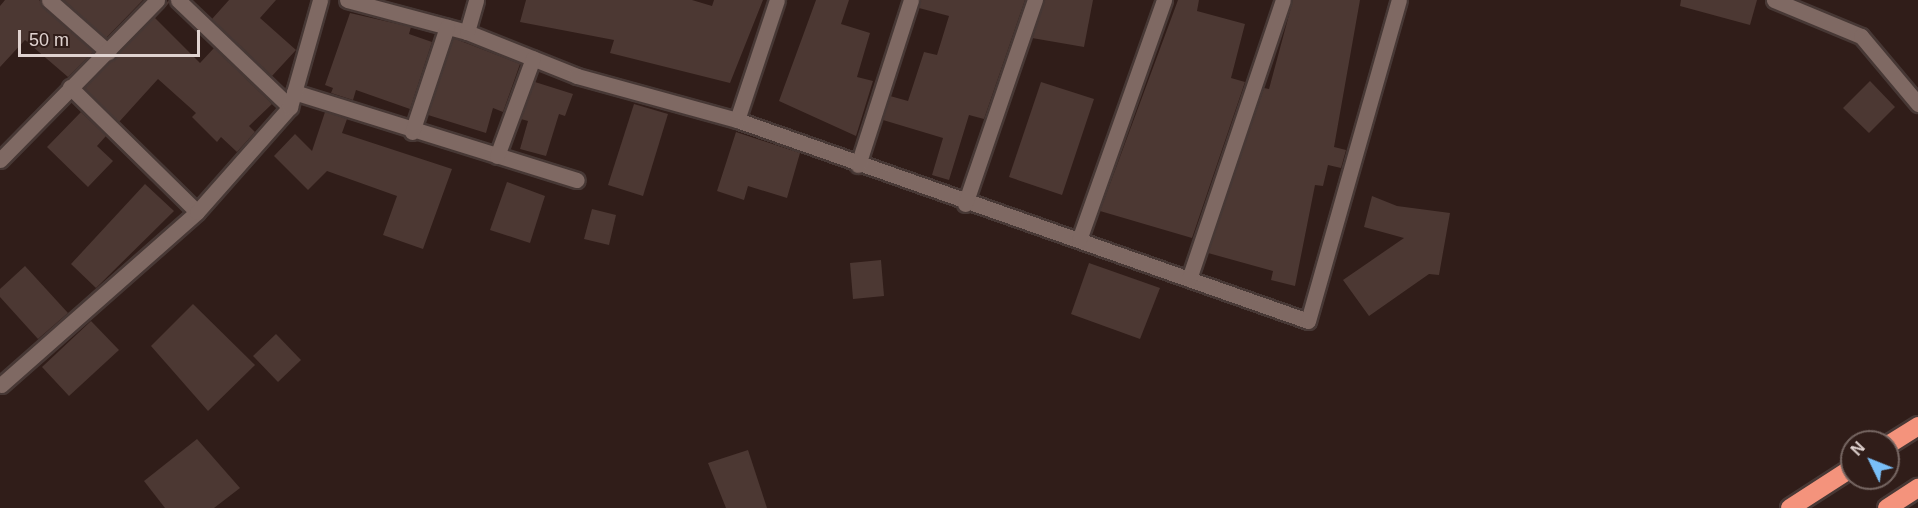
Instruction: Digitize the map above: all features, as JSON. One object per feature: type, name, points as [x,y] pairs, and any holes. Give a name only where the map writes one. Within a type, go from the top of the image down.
[{"type":"highway","points":[[1900,437],[1918,426]]},
{"type":"highway","points":[[1790,508],[1840,476]]},
{"type":"highway","points":[[1887,508],[1918,488]]},
{"type":"street","points":[[49,0],[108,52]]},
{"type":"street","points":[[0,160],[157,0]]},
{"type":"street","points":[[178,0],[292,100],[577,180]]},
{"type":"street","points":[[1,385],[197,212],[292,100],[320,0]]},
{"type":"street","points":[[467,32],[476,0]]},
{"type":"street","points":[[737,120],[777,0]]},
{"type":"street","points":[[858,165],[911,0]]},
{"type":"street","points":[[965,204],[1035,0]]},
{"type":"street","points":[[1079,240],[1164,0]]},
{"type":"street","points":[[1189,279],[1283,0]]},
{"type":"street","points":[[356,2],[467,32],[533,58],[737,120],[965,204],[1079,240],[1308,321],[1399,0]]},
{"type":"street","points":[[1774,0],[1861,36],[1918,104]]},
{"type":"street","points":[[412,132],[447,27]]},
{"type":"street","points":[[497,156],[533,58]]},
{"type":"street","points":[[70,87],[197,212]]},
{"type":"building","points":[[5,0],[39,0],[93,52],[68,77],[25,40],[0,67],[0,6]]},
{"type":"building","points":[[64,0],[143,0],[106,38]]},
{"type":"building","points":[[169,0],[169,3],[155,18],[200,63],[214,48],[272,104],[249,126],[255,132],[237,152],[221,137],[217,142],[192,117],[196,113],[158,79],[119,122],[85,88]]},
{"type":"building","points":[[229,0],[276,0],[260,18],[296,50],[272,76],[212,19]]},
{"type":"building","points":[[526,0],[692,0],[712,6],[714,0],[763,0],[730,83],[610,53],[614,40],[520,22]]},
{"type":"building","points":[[816,0],[849,0],[841,24],[870,33],[857,77],[873,81],[856,136],[779,101]]},
{"type":"building","points":[[921,0],[1025,0],[984,119],[969,115],[949,180],[932,175],[943,138],[883,120],[890,96],[908,101],[924,52],[937,55],[949,16],[919,8]]},
{"type":"building","points":[[1045,0],[1093,0],[1084,47],[1032,38]]},
{"type":"building","points":[[1178,0],[1199,0],[1197,11],[1245,24],[1231,78],[1245,82],[1192,238],[1100,211]]},
{"type":"building","points":[[1293,0],[1360,0],[1334,147],[1346,150],[1341,168],[1328,165],[1323,186],[1315,185],[1295,286],[1271,280],[1273,271],[1208,253],[1264,88],[1269,89]]},
{"type":"building","points":[[1681,0],[1757,0],[1750,25],[1680,6]]},
{"type":"building","points":[[350,13],[411,27],[409,34],[432,42],[410,109],[356,90],[353,100],[331,93],[333,88],[325,85]]},
{"type":"building","points":[[453,38],[520,64],[503,112],[493,108],[486,133],[428,115]]},
{"type":"building","points":[[1870,81],[1895,107],[1869,133],[1843,108]]},
{"type":"building","points":[[535,82],[573,94],[565,116],[559,114],[546,156],[520,149],[528,121],[521,119]]},
{"type":"building","points":[[1041,82],[1094,99],[1062,195],[1009,177]]},
{"type":"building","points":[[634,104],[668,114],[643,196],[608,185]]},
{"type":"building","points":[[81,112],[106,136],[97,146],[113,161],[88,187],[47,147]]},
{"type":"building","points":[[325,112],[347,119],[342,133],[452,169],[423,249],[383,235],[397,196],[327,171],[308,190],[274,156],[295,134],[312,151]]},
{"type":"building","points":[[736,132],[800,153],[787,198],[748,186],[744,200],[717,191]]},
{"type":"building","points":[[507,182],[545,196],[530,243],[490,230]]},
{"type":"building","points":[[145,184],[174,211],[96,288],[71,264]]},
{"type":"building","points":[[1372,196],[1397,206],[1450,213],[1439,275],[1429,274],[1369,316],[1343,280],[1404,238],[1364,227]]},
{"type":"building","points":[[592,209],[616,215],[609,245],[584,239]]},
{"type":"building","points":[[881,260],[884,296],[853,299],[850,263]]},
{"type":"building","points":[[1089,263],[1160,288],[1140,339],[1071,314]]},
{"type":"building","points":[[25,266],[68,313],[38,339],[0,297],[0,289]]},
{"type":"building","points":[[193,304],[255,365],[208,411],[151,346]]},
{"type":"building","points":[[91,321],[119,350],[69,396],[42,367]]},
{"type":"building","points":[[276,334],[301,360],[278,382],[253,356]]},
{"type":"building","points":[[197,439],[240,488],[214,508],[165,508],[144,481]]},
{"type":"building","points":[[748,450],[767,508],[726,508],[708,463]]}]
